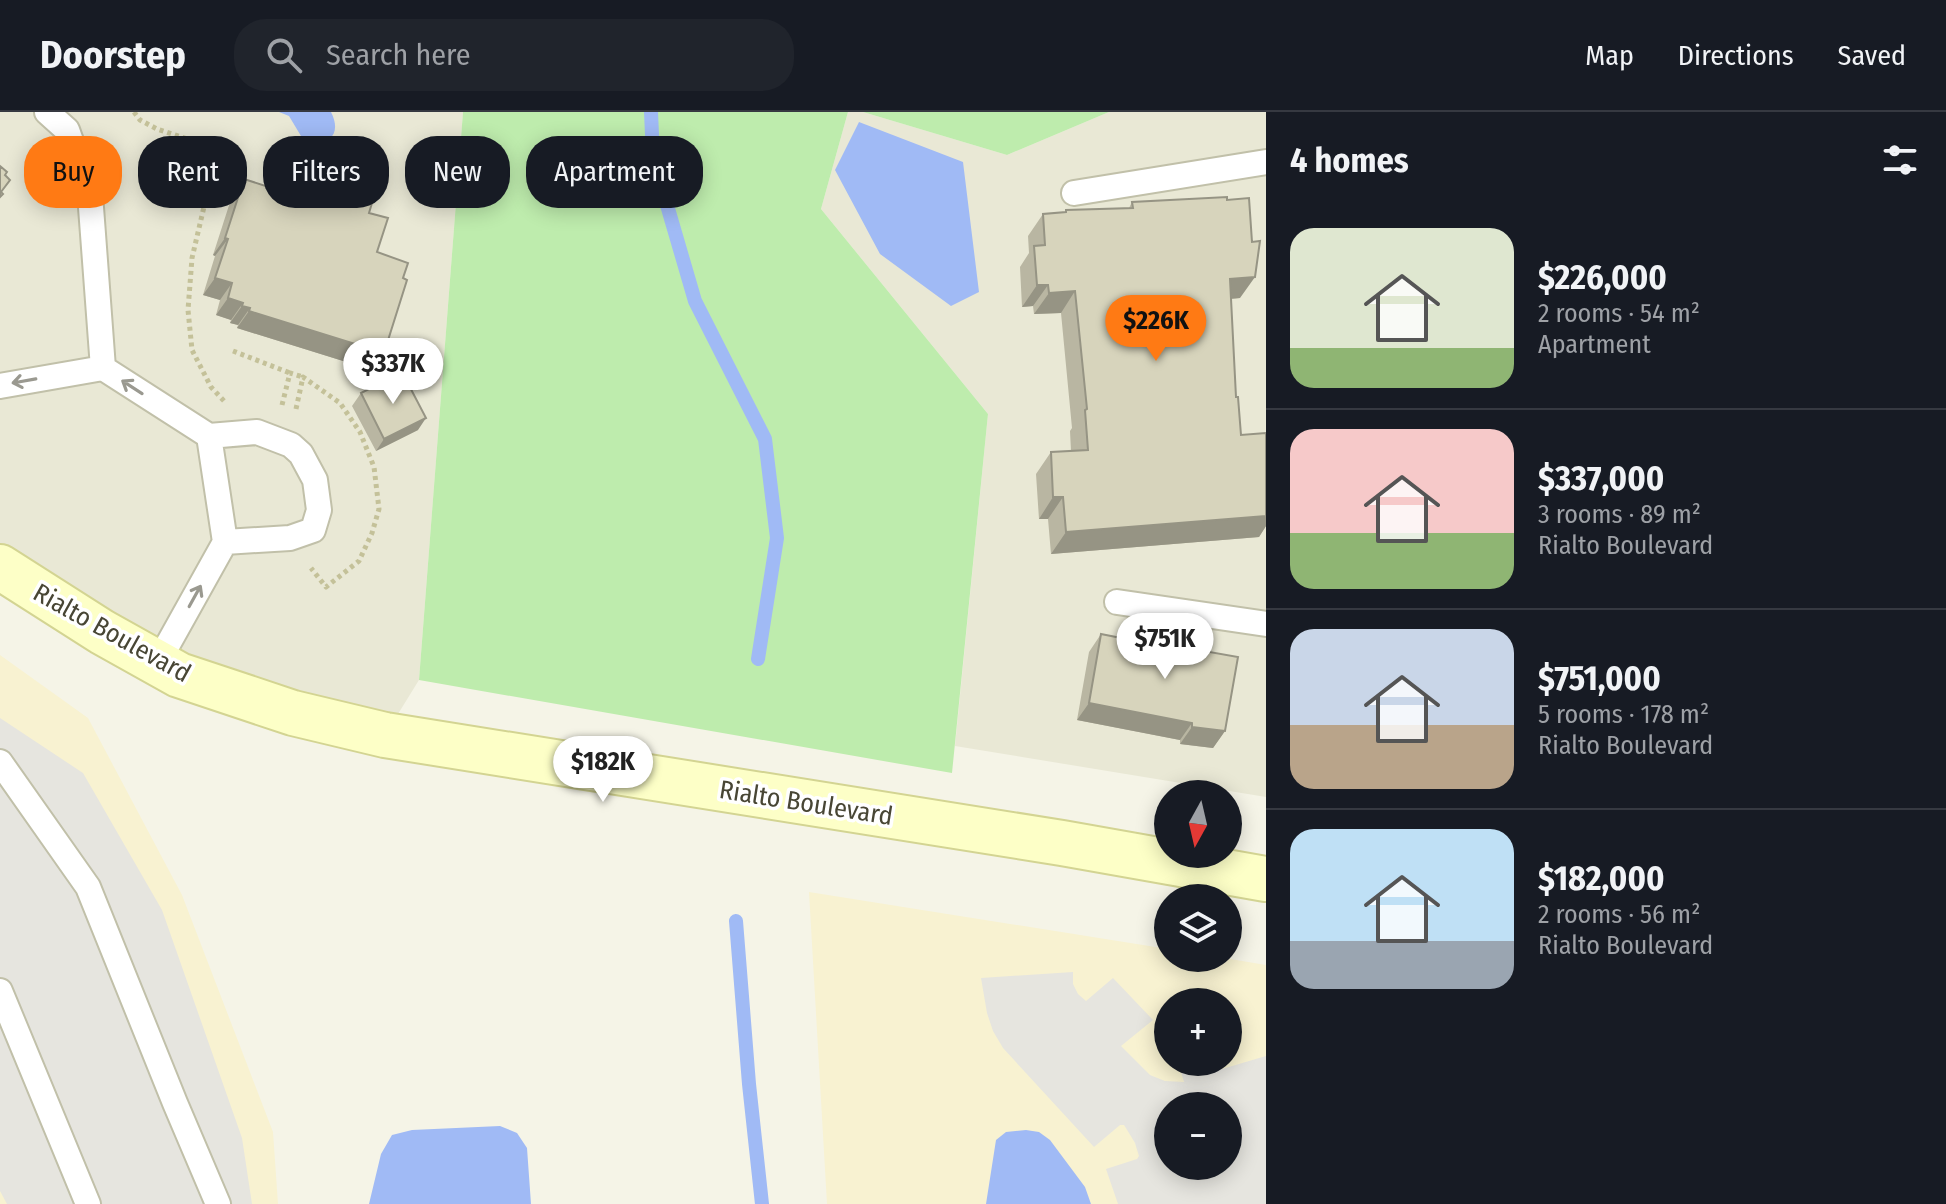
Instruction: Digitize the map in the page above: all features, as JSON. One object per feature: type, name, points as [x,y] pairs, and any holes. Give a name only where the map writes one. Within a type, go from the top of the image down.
[{"type":"street","name":"Rialto Boulevard","points":[[0,567],[102,632],[179,675],[293,713],[385,735],[1266,879]]},
{"type":"lane","points":[[47,112],[67,130],[90,194],[103,368]]},
{"type":"lane","points":[[1074,193],[1266,162]]},
{"type":"lane","points":[[0,386],[103,368],[209,436],[257,432],[291,445],[301,454],[315,480],[319,510],[313,530],[290,538],[225,542]]},
{"type":"lane","points":[[157,664],[225,542],[209,436]]},
{"type":"lane","points":[[1117,602],[1266,624]]},
{"type":"lane","points":[[0,762],[88,887],[218,1204]]},
{"type":"lane","points":[[0,991],[88,1204]]},
{"type":"path","points":[[134,112],[140,120],[157,129],[187,139],[205,168],[207,194],[192,258],[188,310],[192,350],[211,387],[226,404]]},
{"type":"path","points":[[233,351],[303,377],[340,403],[360,432],[374,467],[379,509],[359,561],[326,587],[306,561]]},
{"type":"path","points":[[280,414],[290,373]]},
{"type":"path","points":[[294,418],[303,377]]},
{"type":"shaded area","points":[[0,112],[463,112],[461,136],[405,136],[405,208],[456,208],[419,680],[385,735],[293,713],[0,567]]},
{"type":"shaded area","points":[[848,112],[863,112],[1007,155],[1109,112],[1266,112],[1266,797],[1242,793],[1242,780],[1162,780],[955,746],[988,414],[821,209]]},
{"type":"shaded area","points":[[0,655],[88,718],[182,895],[273,1132],[278,1204],[0,1204]]},
{"type":"shaded area","points":[[0,718],[83,773],[162,910],[242,1138],[252,1204],[7,1204],[0,1191]]},
{"type":"shaded area","points":[[809,892],[1154,947],[1154,972],[1242,972],[1242,961],[1266,965],[1266,1204],[827,1204]]},
{"type":"shaded area","points":[[1073,972],[1073,984],[1086,1001],[1113,978],[1153,1020],[1121,1046],[1150,1075],[1165,1081],[1184,1082],[1182,1076],[1242,1076],[1242,1063],[1266,1056],[1266,1204],[1118,1204],[1106,1169],[1139,1156],[1124,1125],[1094,1147],[1003,1048],[987,1013],[981,978]]},
{"type":"green space","points":[[463,112],[848,112],[821,209],[988,414],[952,773],[419,680],[456,208],[510,208],[510,136],[461,136]]},
{"type":"green space","points":[[863,112],[1109,112],[1007,155]]},
{"type":"water","points":[[279,112],[331,112],[334,133],[332,136],[301,136],[289,116]]},
{"type":"water","points":[[859,122],[963,162],[979,292],[951,306],[880,254],[835,170]]},
{"type":"water","points":[[500,1126],[517,1133],[527,1148],[531,1204],[369,1204],[381,1154],[392,1135],[412,1130]]},
{"type":"water","points":[[1006,1132],[1039,1132],[1050,1140],[1085,1187],[1091,1204],[986,1204],[996,1140]]},
{"type":"building","points":[[0,166],[10,180],[0,197]]},
{"type":"building","points":[[247,180],[263,185],[263,208],[370,208],[369,213],[388,218],[377,252],[408,263],[403,278],[407,280],[384,353],[249,311],[250,308],[242,306],[243,303],[228,298],[232,283],[215,278],[235,208],[247,208]]},
{"type":"building","points":[[1227,197],[1227,200],[1249,198],[1252,242],[1260,241],[1255,277],[1230,279],[1241,435],[1266,433],[1266,516],[1066,532],[1063,497],[1053,497],[1051,452],[1088,450],[1087,409],[1075,291],[1049,293],[1048,285],[1037,285],[1034,246],[1045,245],[1043,214],[1066,210],[1133,208],[1132,202]]},
{"type":"building","points":[[402,372],[426,418],[384,439],[361,393]]},
{"type":"building","points":[[1101,634],[1141,642],[1141,639],[1150,639],[1177,643],[1238,657],[1225,731],[1192,727],[1192,723],[1089,703]]},
{"type":"waterway","points":[[651,112],[653,157],[695,301],[765,439],[777,538],[758,659]]},
{"type":"waterway","points":[[736,921],[762,1204]]}]
